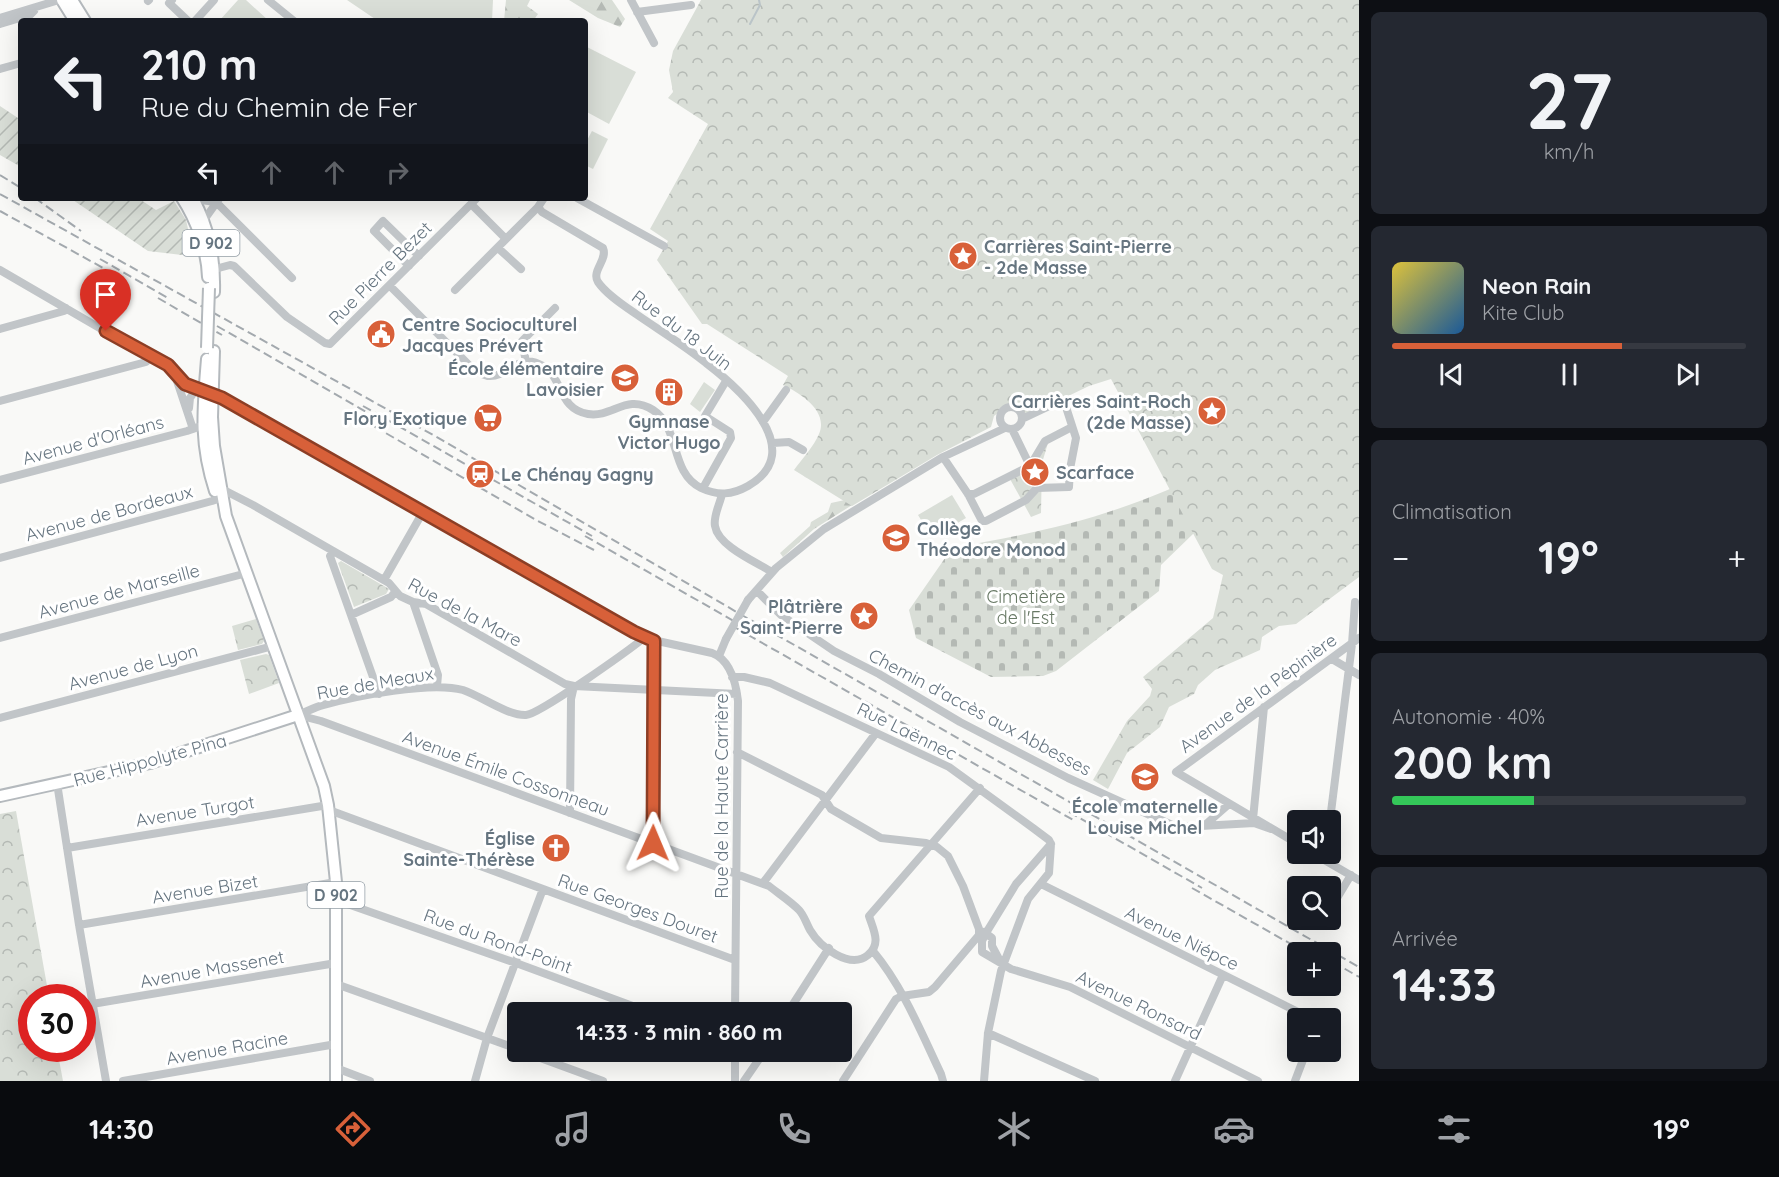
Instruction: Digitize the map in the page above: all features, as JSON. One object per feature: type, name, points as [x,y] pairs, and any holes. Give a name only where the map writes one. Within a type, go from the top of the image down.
[{"type":"main road","points":[[61,0],[73,18]]},
{"type":"main road","points":[[72,0],[84,18]]},
{"type":"main road","name":"D 902","points":[[190,201],[211,290]]},
{"type":"main road","name":"D 902","points":[[191,201],[204,220],[211,243],[214,269],[211,290],[210,349],[204,391],[203,425],[206,454],[329,808],[336,882],[336,1081]]},
{"type":"main road","name":"D 902","points":[[203,425],[217,469],[220,493]]},
{"type":"main road","name":"Rue Hippolyte Pina","points":[[0,796],[174,756],[298,715]]},
{"type":"street","points":[[0,18],[61,0]]},
{"type":"street","points":[[172,0],[169,3],[185,18]]},
{"type":"street","points":[[198,18],[214,0]]},
{"type":"street","points":[[268,0],[290,18]]},
{"type":"street","points":[[631,0],[654,43]]},
{"type":"street","points":[[637,12],[691,5]]},
{"type":"street","points":[[20,18],[30,15],[37,8]]},
{"type":"street","points":[[0,24],[18,19]]},
{"type":"street","points":[[0,69],[18,64]]},
{"type":"street","points":[[204,220],[217,201]]},
{"type":"street","points":[[219,201],[292,278]]},
{"type":"street","points":[[474,201],[506,239]]},
{"type":"street","name":"Rue Pierre Bezet","points":[[214,269],[234,266],[287,317],[325,343],[330,344],[474,201]]},
{"type":"street","points":[[455,290],[542,201]]},
{"type":"street","points":[[582,201],[664,246]]},
{"type":"street","name":"Rue du 18 Juin","points":[[538,207],[542,212],[603,248],[605,252],[597,272],[597,280],[617,300],[705,362],[726,381],[763,422],[769,430],[773,443]]},
{"type":"street","points":[[408,266],[374,231],[383,221],[419,256]]},
{"type":"street","points":[[498,248],[521,269]]},
{"type":"street","points":[[0,270],[168,365],[185,384],[204,391],[423,512],[644,638],[719,656],[748,600],[772,572],[824,529],[943,457],[1009,428],[1019,426],[1022,419],[1020,412],[1015,408],[1004,409],[1000,419],[1009,428],[1030,466]]},
{"type":"street","points":[[390,286],[476,371],[497,375],[520,362],[526,362],[543,366],[567,403],[576,410],[596,414],[629,403],[642,405],[656,412],[667,425],[684,474],[703,489],[722,494],[740,491],[760,478],[769,467],[773,443],[789,442],[803,450]]},
{"type":"street","points":[[0,329],[64,312],[66,308]]},
{"type":"street","points":[[526,362],[522,341],[555,308]]},
{"type":"street","points":[[0,401],[146,362],[151,356]]},
{"type":"street","points":[[453,374],[471,367]]},
{"type":"street","points":[[175,374],[189,415],[203,425]]},
{"type":"street","points":[[703,489],[731,435],[730,432],[705,416],[726,381]]},
{"type":"street","points":[[763,422],[786,390]]},
{"type":"street","points":[[189,415],[190,398],[204,391]]},
{"type":"street","points":[[943,457],[968,494],[982,521],[1026,500],[1037,488],[1070,487],[1070,469],[1076,438],[1063,402],[1058,402],[1022,419]]},
{"type":"street","name":"Avenue d'Orléans","points":[[0,480],[203,425]]},
{"type":"street","points":[[968,494],[974,494],[1030,466],[1046,441],[1072,427]]},
{"type":"street","name":"Rue de la Mare","points":[[220,493],[384,580],[400,596],[413,602],[426,604],[565,684],[574,686]]},
{"type":"street","name":"Avenue de Bordeaux","points":[[0,558],[220,493]]},
{"type":"street","points":[[722,494],[714,523],[717,533],[735,550],[772,572]]},
{"type":"street","points":[[384,580],[423,512]]},
{"type":"street","points":[[333,551],[330,556],[379,694]]},
{"type":"street","name":"Avenue de Marseille","points":[[0,638],[246,573]]},
{"type":"street","name":"Chemin d'accès aux Abbesses","points":[[757,591],[782,615],[834,651],[872,670],[960,722],[1068,778],[1166,823],[1183,827],[1227,826],[1245,824],[1253,820]]},
{"type":"street","points":[[351,615],[391,597],[395,592]]},
{"type":"street","points":[[413,602],[438,675],[437,686]]},
{"type":"street","points":[[1331,810],[1347,669],[1352,644],[1355,602]]},
{"type":"street","name":"Rue de Meaux","points":[[298,715],[322,705],[437,686],[464,690],[513,712],[526,715],[537,711],[644,638]]},
{"type":"street","name":"Avenue de la Pépinière","points":[[1228,804],[1176,772],[1359,638]]},
{"type":"street","points":[[653,843],[654,641]]},
{"type":"street","name":"Avenue de Lyon","points":[[0,718],[273,646]]},
{"type":"street","name":"Rue de la Haute Carrière","points":[[719,656],[727,664],[737,694],[735,1002]]},
{"type":"street","points":[[1332,658],[1359,675]]},
{"type":"street","name":"Rue Laënnec","points":[[732,677],[770,682],[949,767],[1043,835],[1052,844]]},
{"type":"street","points":[[570,813],[571,699],[574,686],[737,694]]},
{"type":"street","points":[[1253,820],[1264,707]]},
{"type":"street","name":"Avenue Émile Cossonneau","points":[[298,715],[318,720],[763,883],[800,911],[811,931],[829,948]]},
{"type":"street","points":[[763,883],[876,733]]},
{"type":"street","points":[[737,752],[822,795],[831,809],[881,838],[912,840],[932,845],[948,856],[982,931],[982,952],[971,947],[967,949]]},
{"type":"street","points":[[57,783],[89,984]]},
{"type":"street","points":[[794,1002],[829,948],[848,961],[860,960],[873,951],[876,935],[869,916],[980,788]]},
{"type":"street","points":[[1204,826],[1228,804],[1287,838]]},
{"type":"street","name":"Avenue Turgot","points":[[67,848],[329,808]]},
{"type":"street","name":"Rue Georges Douret","points":[[329,808],[735,960]]},
{"type":"street","points":[[1243,812],[1247,817],[1245,824]]},
{"type":"street","points":[[1217,816],[1219,821],[1227,826]]},
{"type":"street","points":[[984,1081],[988,1033],[1003,965],[1028,899],[1049,873],[1052,844]]},
{"type":"street","points":[[843,1081],[896,999],[929,992],[935,987],[979,935],[1016,884],[1052,844]]},
{"type":"street","points":[[1336,864],[1359,880]]},
{"type":"street","points":[[1341,892],[1351,875]]},
{"type":"street","name":"Avenue Bizet","points":[[79,925],[336,882]]},
{"type":"street","name":"Avenue Niépce","points":[[1041,884],[1290,1008]]},
{"type":"street","points":[[475,1081],[487,1038],[543,889]]},
{"type":"street","name":"Rue du Rond-Point","points":[[336,900],[622,1002]]},
{"type":"street","points":[[982,931],[992,938],[992,946],[1003,965]]},
{"type":"street","points":[[873,951],[892,976],[932,1054],[943,1081]]},
{"type":"street","name":"Avenue Ronsard","points":[[982,952],[1003,965],[1070,987],[1258,1081]]},
{"type":"street","name":"Avenue Massenet","points":[[96,1003],[336,963]]},
{"type":"street","points":[[1176,1081],[1223,975]]},
{"type":"street","points":[[336,984],[507,1045]]},
{"type":"street","points":[[96,1026],[106,1081]]},
{"type":"street","points":[[988,1033],[1095,1081]]},
{"type":"street","name":"Avenue Racine","points":[[123,1081],[336,1044]]},
{"type":"street","points":[[551,1062],[603,1081]]},
{"type":"street","points":[[735,1062],[735,1081]]},
{"type":"street","points":[[744,1081],[757,1062]]},
{"type":"street","points":[[1295,1081],[1302,1062]]},
{"type":"street","points":[[336,1068],[370,1081]]},
{"type":"green space","points":[[238,0],[246,0],[266,18],[222,18]]},
{"type":"green space","points":[[347,0],[493,0],[492,18],[374,18]]},
{"type":"green space","points":[[506,0],[530,0],[527,6],[538,14],[535,18],[504,18]]},
{"type":"green space","points":[[569,0],[612,0],[625,19],[620,27],[598,18]]},
{"type":"green space","points":[[701,0],[1359,0],[1359,577],[1296,624],[1279,626],[1262,637],[1260,650],[1215,670],[1198,685],[1194,694],[1169,707],[1160,727],[1127,753],[1108,789],[1093,780],[1127,721],[1150,696],[1152,689],[1143,677],[1213,618],[1223,575],[1212,569],[1111,379],[1089,386],[1027,416],[1021,409],[1004,408],[994,416],[991,427],[937,455],[852,506],[794,470],[819,434],[820,418],[816,410],[804,398],[783,385],[788,376],[707,324],[702,324],[657,260],[668,241],[650,229],[708,124],[668,98],[673,92],[669,70],[673,51]]},
{"type":"green space","points":[[588,48],[636,72],[609,124],[588,113]]},
{"type":"green space","points":[[0,106],[18,118],[18,165],[0,155]]},
{"type":"green space","points":[[592,131],[608,139],[593,169],[588,166],[588,138]]},
{"type":"green space","points":[[74,201],[142,201],[156,210],[174,201],[186,220],[193,251],[182,255],[148,251]]},
{"type":"green space","points":[[704,382],[715,390],[700,412],[690,404]]},
{"type":"green space","points":[[1048,443],[1042,463],[1041,513],[1031,517],[1010,479]]},
{"type":"green space","points":[[930,456],[814,529],[783,557],[780,553],[810,526],[811,522],[828,512],[831,503],[854,498]]},
{"type":"green space","name":"Cimetière de l'Est","points":[[1170,489],[1194,533],[1161,565],[1159,591],[1056,671],[1043,676],[991,677],[916,638],[909,610],[952,548],[1089,518]]},
{"type":"green space","points":[[952,495],[966,518],[932,538],[918,515]]},
{"type":"green space","points":[[341,561],[389,589],[386,594],[354,607],[338,563]]},
{"type":"green space","points":[[256,619],[264,641],[262,644],[238,650],[232,626]]},
{"type":"green space","points":[[269,655],[279,683],[249,694],[240,660]]},
{"type":"green space","points":[[16,811],[47,984],[18,984],[18,1062],[59,1062],[63,1081],[0,1081],[0,814]]},
{"type":"waterway","points":[[750,24],[760,5],[759,0]]},
{"type":"railway","points":[[0,175],[18,186]]},
{"type":"railway","points":[[0,194],[435,436],[740,614],[1359,967]]},
{"type":"railway","points":[[39,201],[81,231]]},
{"type":"railway","points":[[0,211],[105,269]]},
{"type":"railway","points":[[100,259],[168,298]]},
{"type":"railway","points":[[158,298],[222,335]]},
{"type":"railway","points":[[217,326],[368,413]]},
{"type":"railway","points":[[363,406],[592,536]]},
{"type":"railway","points":[[351,413],[538,521],[594,550]]},
{"type":"railway","points":[[585,536],[746,628]]},
{"type":"railway","points":[[736,628],[1075,821]]},
{"type":"railway","points":[[1069,812],[1202,888]]},
{"type":"railway","points":[[1192,888],[1287,942]]},
{"type":"railway","points":[[1341,967],[1359,977]]},
{"type":"place","name":"Carrières Saint-Pierre - 2de Masse","points":[[963,256]]},
{"type":"place","name":"Centre Socioculturel Jacques Prévert","points":[[381,334]]},
{"type":"place","name":"École élémentaire Lavoisier","points":[[625,378]]},
{"type":"place","name":"Gymnase Victor Hugo","points":[[669,392]]},
{"type":"place","name":"Carrières Saint-Roch (2de Masse)","points":[[1212,411]]},
{"type":"place","name":"Flory Exotique","points":[[488,418]]},
{"type":"place","name":"Scarface","points":[[1035,472]]},
{"type":"place","name":"Le Chénay Gagny","points":[[480,474]]},
{"type":"place","name":"Collège Théodore Monod","points":[[896,538]]},
{"type":"place","name":"Plâtrière Saint-Pierre","points":[[864,616]]},
{"type":"place","name":"École maternelle Louise Michel","points":[[1145,777]]},
{"type":"place","name":"Église Sainte-Thérèse","points":[[556,848]]},
{"type":"route","points":[[106,331],[168,365],[185,384],[222,398],[644,638],[654,641],[653,843]]}]
